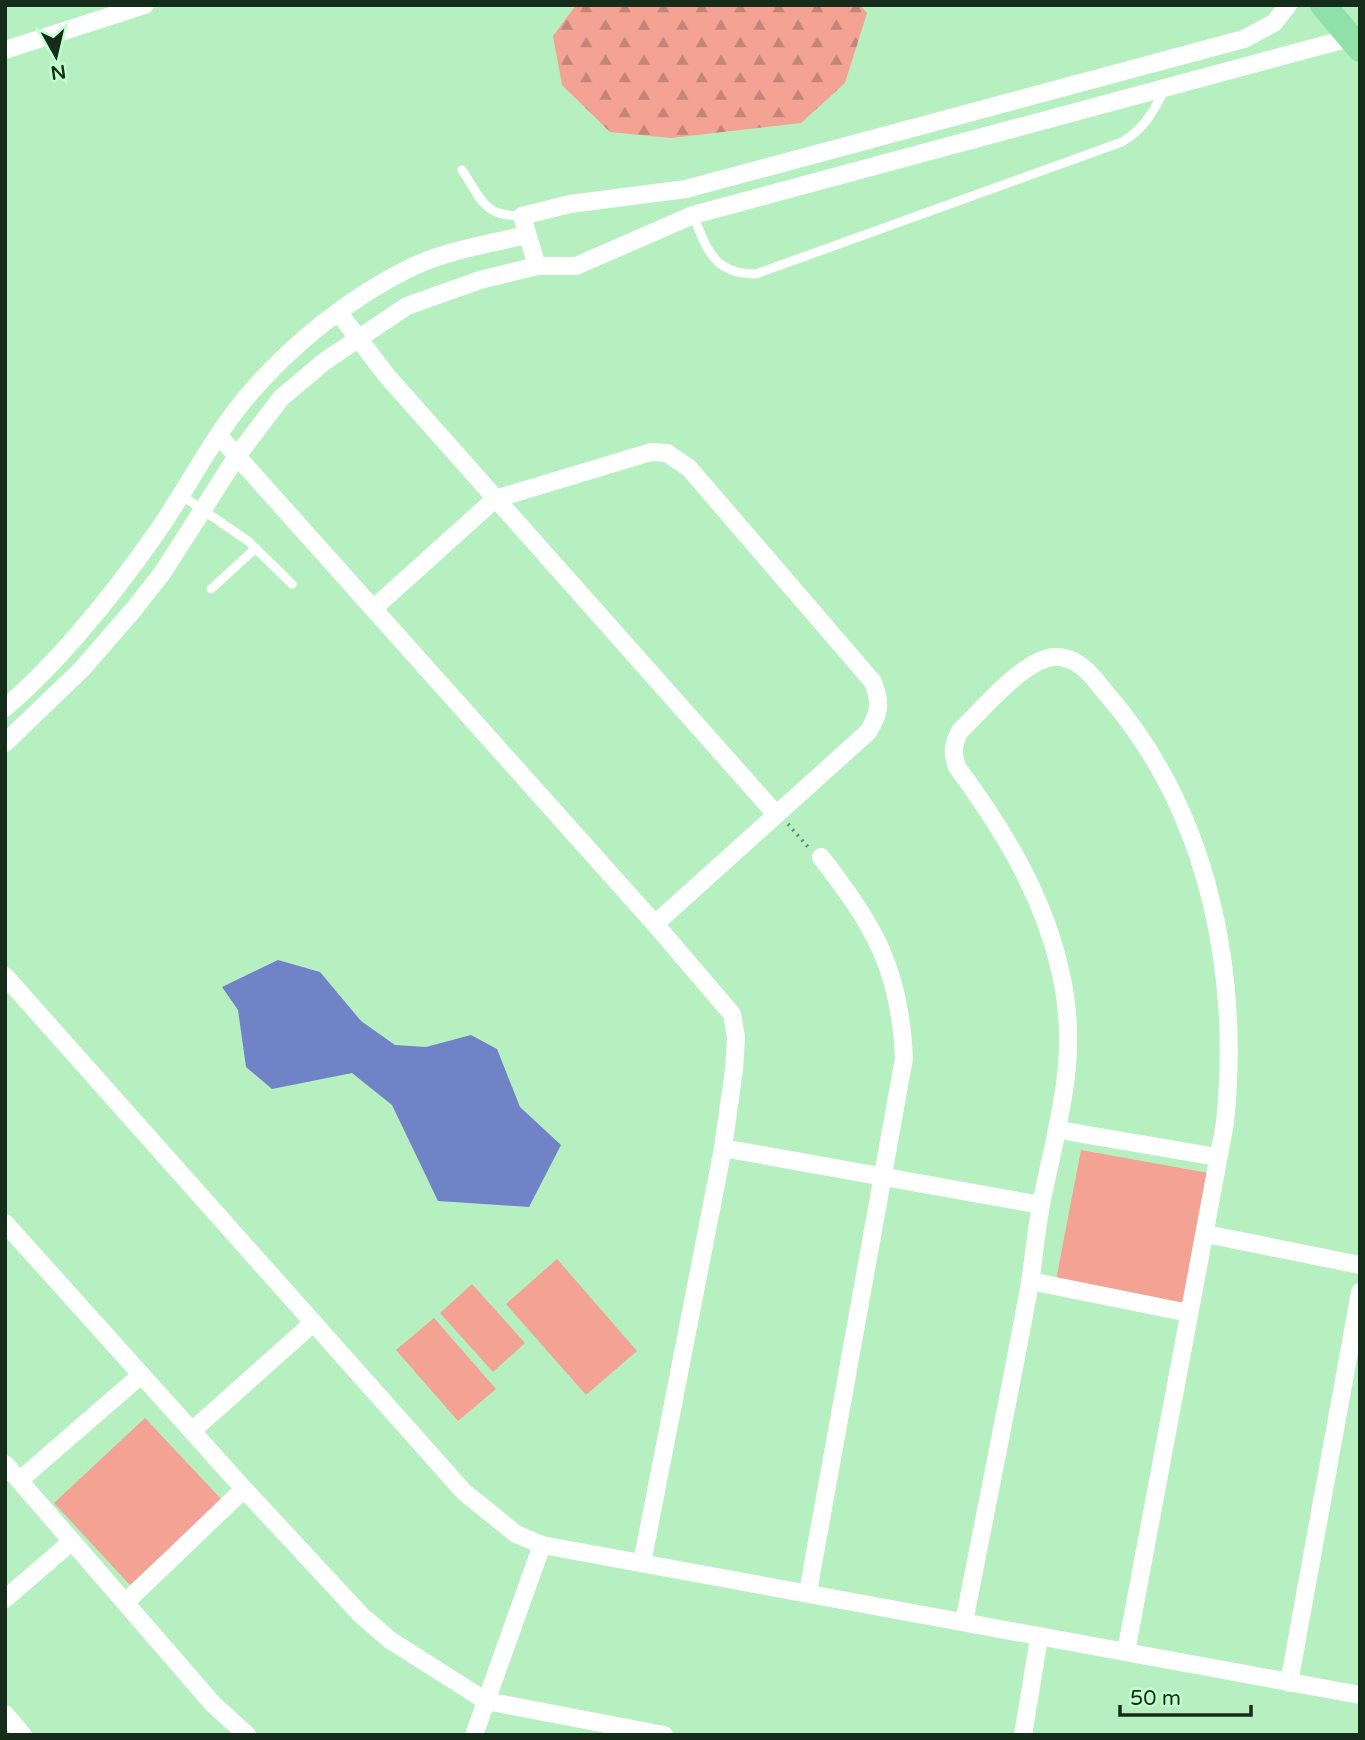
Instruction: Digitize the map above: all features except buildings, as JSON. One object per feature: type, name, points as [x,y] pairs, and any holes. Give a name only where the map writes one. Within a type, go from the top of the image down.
[{"type":"main road","points":[[1324,5],[1355,43]]},
{"type":"street","points":[[5,50],[121,9],[145,5]]},
{"type":"street","points":[[537,266],[522,216],[570,204],[686,189],[1227,43],[1262,32],[1275,23],[1288,5]]},
{"type":"street","points":[[1227,43],[1235,68]]},
{"type":"street","points":[[5,743],[82,669],[117,630],[163,572],[237,456],[281,398],[325,360],[387,317],[428,297],[537,266],[564,268],[576,265],[693,215],[1235,68],[1355,43]]},
{"type":"street","points":[[686,189],[693,215]]},
{"type":"street","points":[[5,708],[105,601],[157,532],[219,436],[267,374],[340,313],[383,282],[417,265],[473,247],[526,235]]},
{"type":"street","points":[[340,313],[387,376],[775,813]]},
{"type":"street","points":[[219,436],[655,924],[732,1014],[736,1037],[734,1070],[723,1148],[642,1563]]},
{"type":"street","points":[[374,608],[495,499],[651,452],[667,453],[689,468],[873,682],[879,699],[878,716],[868,732],[775,813],[655,924]]},
{"type":"street","points":[[964,1622],[1030,1281],[1041,1205],[1059,1130],[1068,1062],[1062,977],[1053,943],[1029,878],[1004,833],[957,767],[953,755],[960,731],[1023,672],[1039,661],[1055,657],[1071,659],[1085,668],[1142,742],[1190,835],[1207,884],[1224,966],[1230,1012],[1231,1062],[1225,1123],[1126,1652]]},
{"type":"street","points":[[808,1592],[904,1058],[902,1022],[894,980],[878,939],[859,907],[821,857]]},
{"type":"street","points":[[5,976],[464,1492],[516,1534],[542,1545],[1360,1695]]},
{"type":"street","points":[[1059,1130],[1217,1157]]},
{"type":"street","points":[[723,1148],[1041,1205]]},
{"type":"street","points":[[5,1223],[360,1615],[419,1661],[486,1701],[664,1735]]},
{"type":"street","points":[[1206,1234],[1360,1265]]},
{"type":"street","points":[[1030,1281],[1189,1313]]},
{"type":"street","points":[[1289,1682],[1360,1292]]},
{"type":"street","points":[[193,1430],[313,1324]]},
{"type":"street","points":[[20,1480],[141,1375]]},
{"type":"street","points":[[5,1464],[213,1704],[247,1735]]},
{"type":"street","points":[[127,1602],[244,1489]]},
{"type":"street","points":[[5,1600],[71,1543]]},
{"type":"street","points":[[474,1735],[542,1545]]},
{"type":"street","points":[[1023,1735],[1039,1638]]},
{"type":"street","points":[[5,1714],[23,1735]]},
{"type":"lane","points":[[693,215],[706,248],[718,263],[741,274],[756,274],[1122,142],[1139,131],[1150,118],[1165,89]]},
{"type":"lane","points":[[462,170],[489,211],[502,216],[522,216]]},
{"type":"lane","points":[[181,495],[256,548],[292,584]]},
{"type":"lane","points":[[211,589],[256,548]]},
{"type":"path","points":[[775,813],[810,850],[821,857]]},
{"type":"green space","points":[[576,5],[860,5],[867,13],[845,83],[801,123],[671,138],[610,132],[562,85],[553,36]]},
{"type":"green space","points":[[1081,1150],[1214,1174],[1191,1306],[1056,1280]]},
{"type":"green space","points":[[557,1259],[637,1351],[586,1395],[506,1304]]},
{"type":"green space","points":[[472,1284],[525,1343],[493,1372],[440,1313]]},
{"type":"green space","points":[[434,1318],[496,1389],[458,1421],[396,1350]]},
{"type":"green space","points":[[145,1418],[222,1500],[130,1585],[54,1503]]},
{"type":"water","points":[[278,960],[320,972],[361,1021],[395,1045],[426,1047],[471,1035],[497,1049],[520,1107],[561,1145],[529,1207],[438,1201],[392,1105],[352,1073],[272,1089],[246,1067],[238,1010],[222,987]]}]
